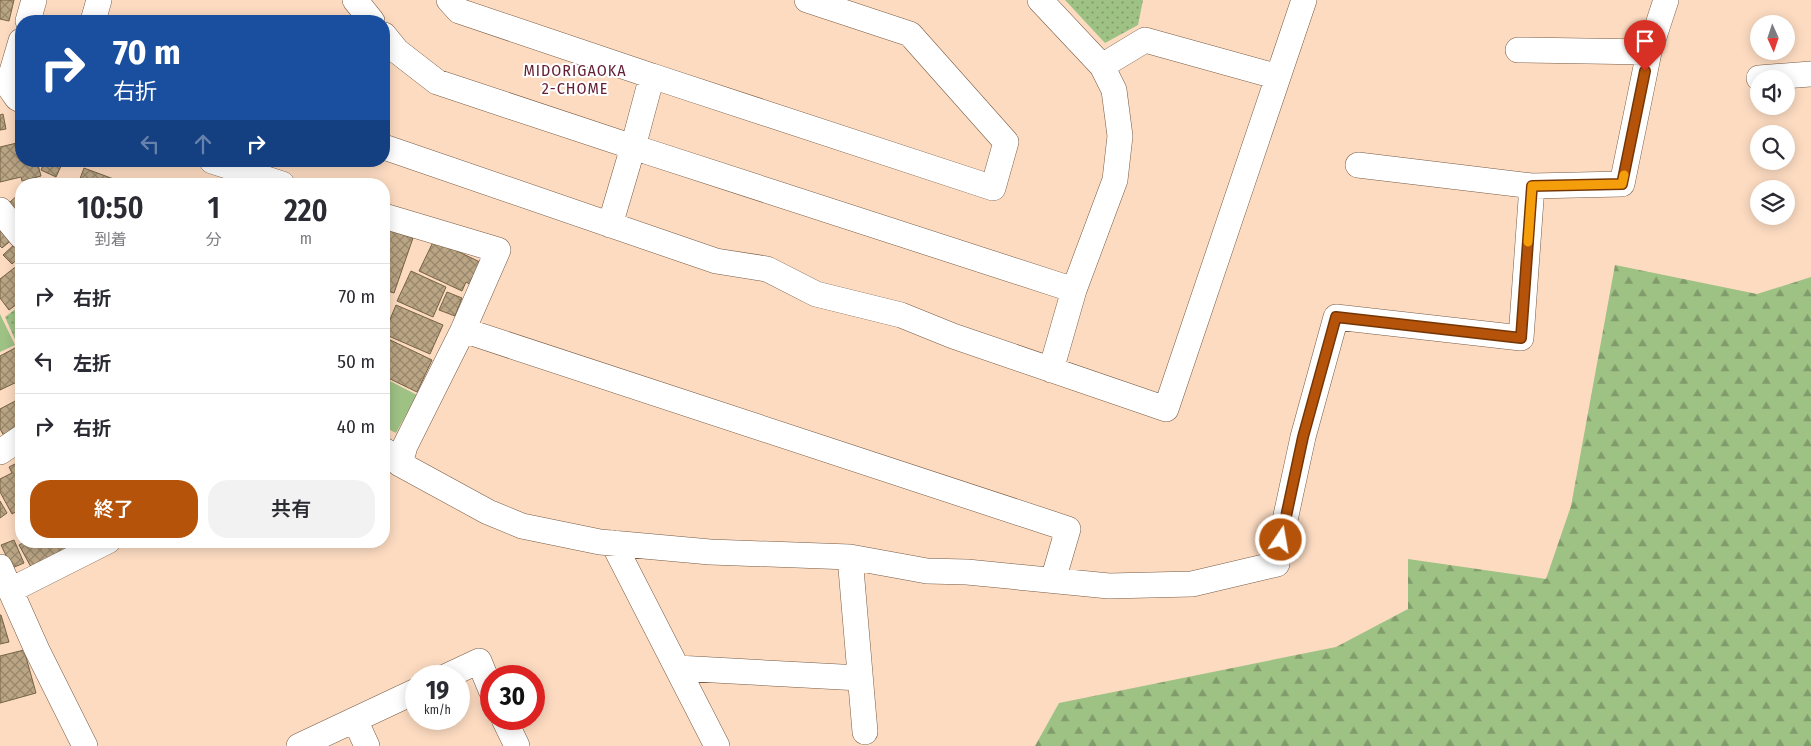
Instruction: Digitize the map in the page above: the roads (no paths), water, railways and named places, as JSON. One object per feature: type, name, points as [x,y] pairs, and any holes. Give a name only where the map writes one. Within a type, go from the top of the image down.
[{"type":"street","points":[[30,15],[34,0]]},
{"type":"street","points":[[95,15],[99,0]]},
{"type":"street","points":[[355,0],[367,15]]},
{"type":"street","points":[[449,0],[459,11],[994,188],[1006,142],[910,34],[807,0]]},
{"type":"street","points":[[1040,0],[1102,66],[1114,90],[1120,136],[1115,180],[1074,290],[1051,370]]},
{"type":"street","points":[[390,149],[716,261],[767,269],[816,294],[901,315],[953,336],[1166,409],[1304,0]]},
{"type":"street","points":[[1358,165],[1532,186],[1622,184],[1649,52],[1666,0]]},
{"type":"street","points":[[1102,66],[1145,40],[1278,77]]},
{"type":"street","points":[[390,42],[397,51],[437,82],[1074,290]]},
{"type":"street","points":[[1518,50],[1649,52]]},
{"type":"street","points":[[15,61],[8,84],[15,95]]},
{"type":"street","points":[[1795,75],[1811,74]]},
{"type":"street","points":[[610,225],[652,76]]},
{"type":"street","points":[[230,167],[264,178]]},
{"type":"street","points":[[390,218],[498,250],[463,330],[405,446],[392,457],[488,512],[522,526],[613,544],[710,552],[850,557],[927,571],[967,572],[1109,586],[1192,584],[1277,564],[1303,437],[1336,317],[1521,338],[1532,186]]},
{"type":"street","points":[[0,210],[15,229]]},
{"type":"street","points":[[463,330],[1068,529],[1053,580]]},
{"type":"street","points":[[0,452],[15,442]]},
{"type":"street","points":[[613,544],[717,746]]},
{"type":"street","points":[[11,590],[94,548]]},
{"type":"street","points":[[850,557],[865,732]]},
{"type":"street","points":[[0,567],[36,650],[85,746]]},
{"type":"street","points":[[470,665],[479,661],[481,665]]},
{"type":"street","points":[[677,668],[860,678]]},
{"type":"street","points":[[299,746],[405,696]]},
{"type":"street","points":[[355,720],[367,746]]},
{"type":"street","points":[[509,730],[517,746]]},
{"type":"district","name":"MIDORIGAOKA 2-CHOME","points":[[575,79]]}]
